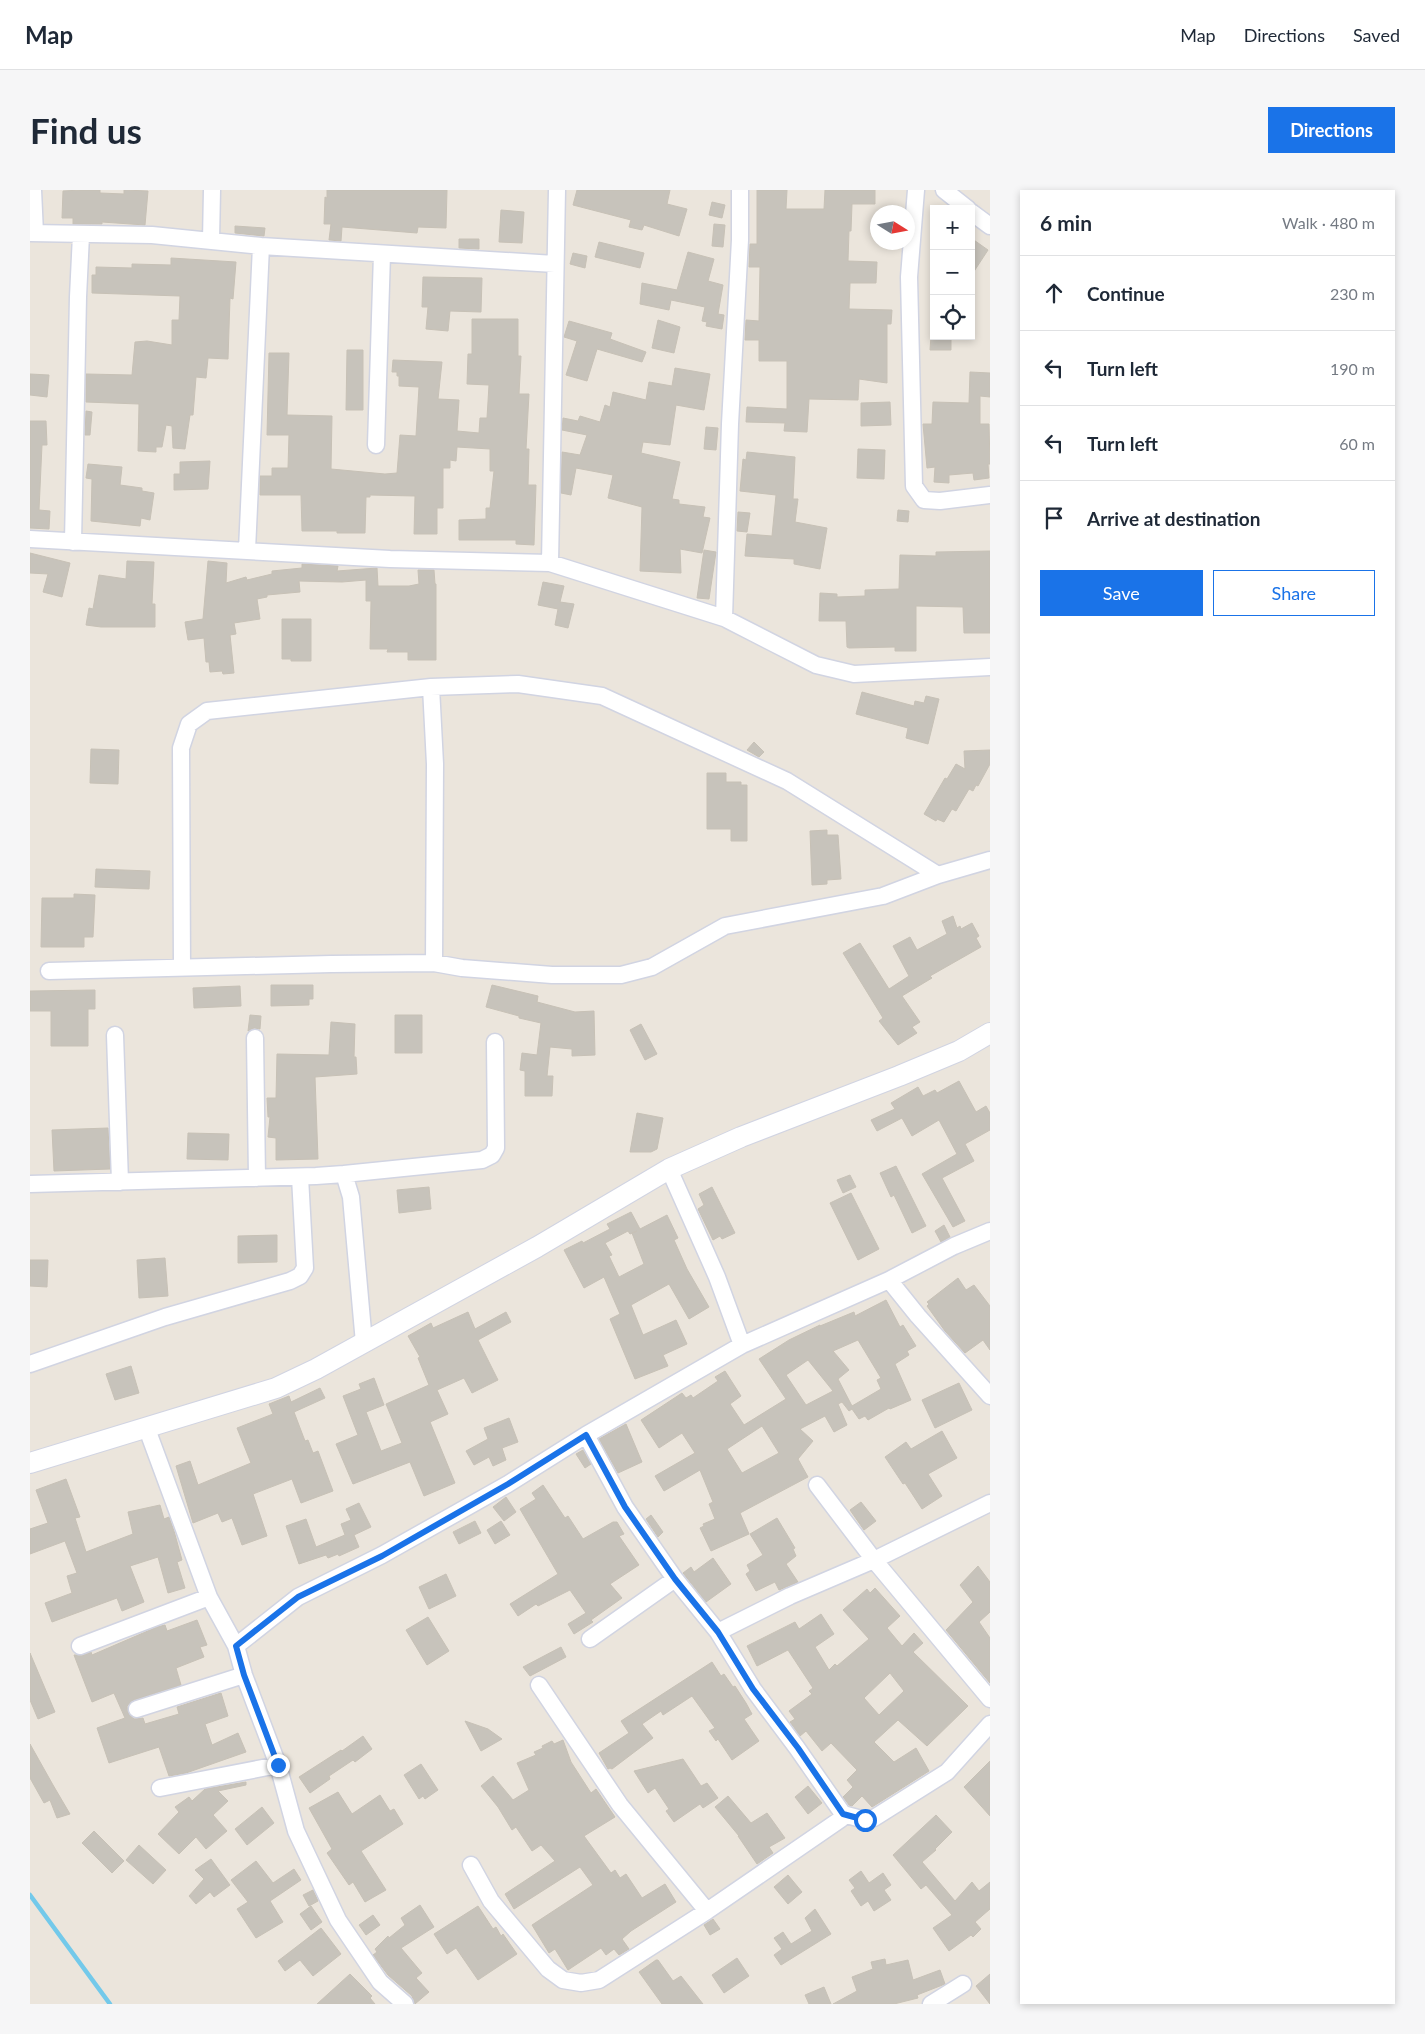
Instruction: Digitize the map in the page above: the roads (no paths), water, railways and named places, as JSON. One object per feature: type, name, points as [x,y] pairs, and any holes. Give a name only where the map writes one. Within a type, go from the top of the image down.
[{"type":"street","points":[[33,190],[32,233],[152,236],[261,246],[555,264]]},
{"type":"street","points":[[211,241],[212,190]]},
{"type":"street","points":[[550,563],[557,190]]},
{"type":"street","points":[[724,618],[730,424],[740,240],[740,190]]},
{"type":"street","points":[[916,190],[909,277],[913,367],[914,486],[924,500],[990,495]]},
{"type":"street","points":[[944,190],[963,205]]},
{"type":"street","points":[[975,215],[990,226]]},
{"type":"street","points":[[73,542],[78,297],[82,235]]},
{"type":"street","points":[[247,550],[261,246]]},
{"type":"street","points":[[376,445],[382,254]]},
{"type":"street","points":[[30,540],[390,559],[550,563],[724,618],[816,665],[854,674],[990,667]]},
{"type":"street","points":[[182,968],[181,748],[189,724],[207,711],[431,687],[518,684],[602,696],[787,781],[938,876]]},
{"type":"street","points":[[431,687],[435,764],[434,963]]},
{"type":"street","points":[[49,971],[385,962],[434,963],[462,968],[552,975],[621,975],[652,967],[725,926],[883,896],[990,860]]},
{"type":"street","points":[[30,1463],[147,1429],[276,1388],[364,1343],[669,1169],[741,1137],[950,1055],[990,1032]]},
{"type":"street","points":[[115,1035],[120,1182]]},
{"type":"street","points":[[255,1038],[257,1178]]},
{"type":"street","points":[[30,1184],[300,1177],[482,1160],[492,1155],[496,1148],[495,1042]]},
{"type":"street","points":[[669,1169],[717,1277],[742,1344]]},
{"type":"street","points":[[344,1174],[351,1197],[364,1343]]},
{"type":"street","points":[[30,1364],[164,1317],[290,1281],[300,1276],[305,1268],[300,1177]]},
{"type":"street","points":[[236,1646],[298,1597],[382,1556],[508,1484],[586,1435],[742,1344],[889,1280],[954,1246],[990,1231]]},
{"type":"street","points":[[889,1280],[918,1316],[990,1396]]},
{"type":"street","points":[[147,1429],[208,1597],[236,1646],[244,1675],[278,1765],[296,1831],[338,1920],[380,1982],[405,2004]]},
{"type":"street","points":[[586,1435],[625,1507],[675,1579],[718,1632],[753,1689],[798,1748],[843,1814],[865,1820],[874,1818],[947,1772],[990,1724]]},
{"type":"street","points":[[817,1485],[874,1560],[990,1700]]},
{"type":"street","points":[[718,1632],[790,1596],[874,1560],[990,1502]]},
{"type":"street","points":[[590,1639],[675,1579]]},
{"type":"street","points":[[80,1646],[208,1597]]},
{"type":"street","points":[[137,1709],[244,1675]]},
{"type":"street","points":[[539,1685],[620,1805],[707,1911]]},
{"type":"street","points":[[160,1788],[278,1765]]},
{"type":"street","points":[[470,1866],[491,1901],[548,1969],[563,1980],[581,1983],[599,1980],[707,1911],[841,1819],[843,1814]]},
{"type":"street","points":[[931,2004],[963,1984]]},
{"type":"waterway","points":[[30,1895],[110,2004]]}]
